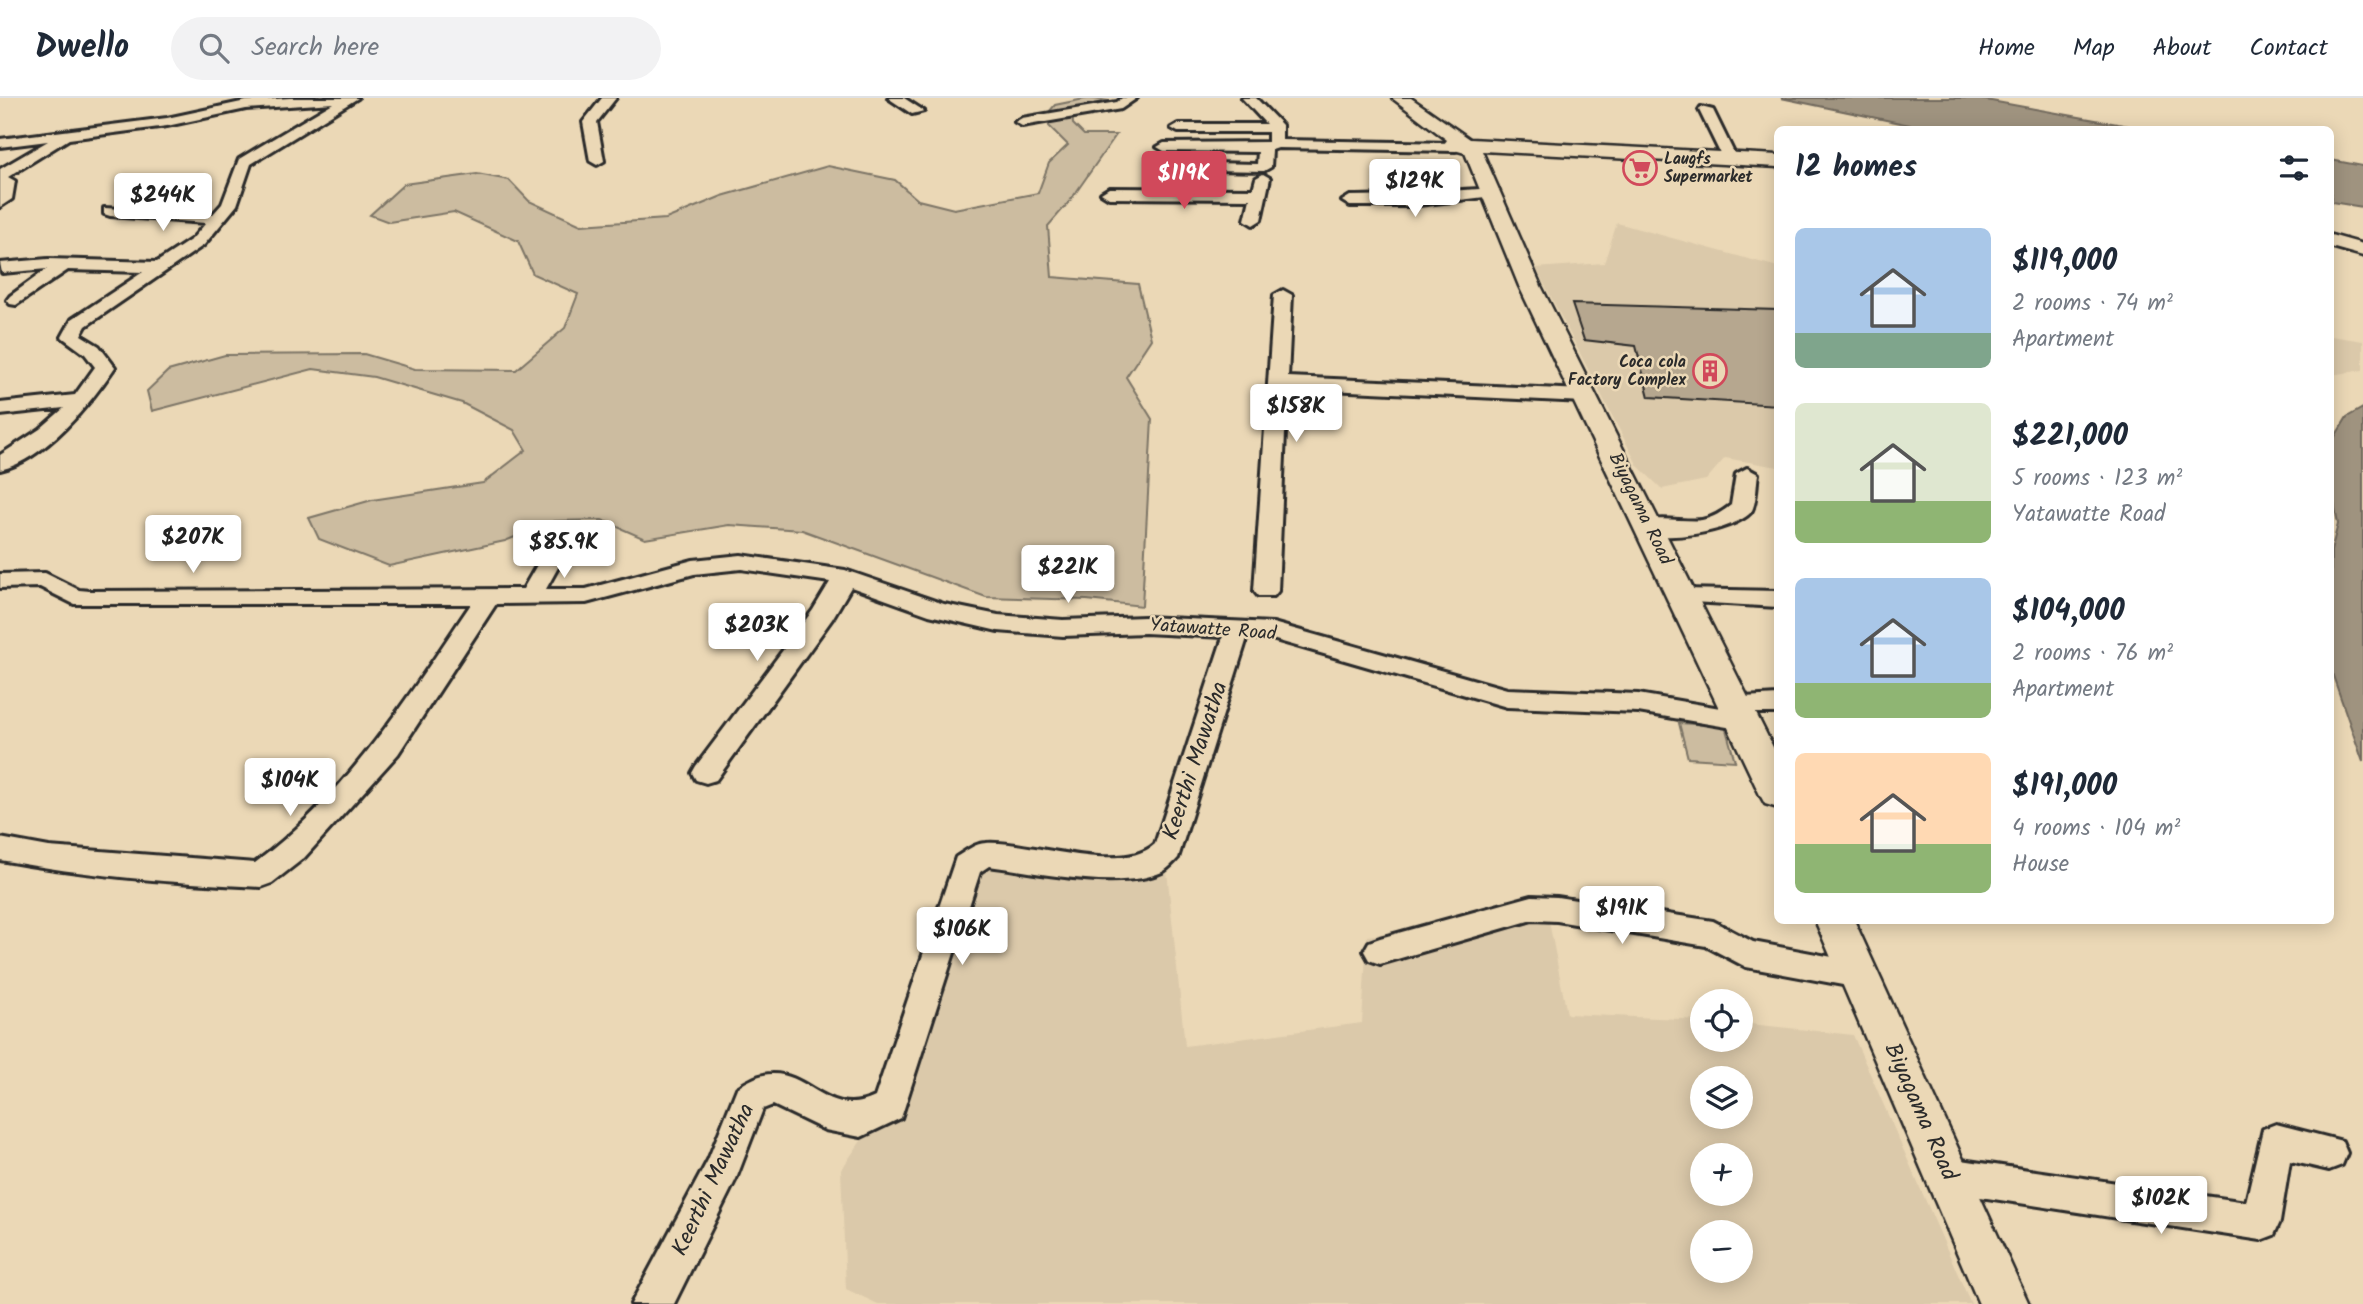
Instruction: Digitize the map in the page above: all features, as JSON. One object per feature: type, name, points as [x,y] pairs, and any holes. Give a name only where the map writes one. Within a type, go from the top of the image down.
[{"type":"main road","points":[[1387,98],[1462,147],[1774,164]]},
{"type":"main road","points":[[1400,98],[1462,147]]},
{"type":"main road","name":"Biyagama Road","points":[[1462,147],[1480,194],[1501,222],[1774,786]]},
{"type":"main road","name":"Biyagama Road","points":[[1462,147],[1499,207],[1501,222]]},
{"type":"main road","points":[[2334,239],[2363,244]]},
{"type":"main road","points":[[2334,240],[2363,250]]},
{"type":"main road","name":"Biyagama Road","points":[[1836,924],[2004,1304]]},
{"type":"street","points":[[0,143],[200,117],[246,105],[366,98]]},
{"type":"street","points":[[597,161],[590,122],[609,98]]},
{"type":"street","points":[[895,98],[917,111]]},
{"type":"street","points":[[1022,122],[1121,105],[1130,98]]},
{"type":"street","points":[[1250,98],[1265,111],[1272,140],[1253,220]]},
{"type":"street","points":[[0,464],[45,437],[83,400],[105,367],[92,350],[71,337],[78,323],[198,242],[229,205],[244,162],[351,99]]},
{"type":"street","points":[[1706,110],[1731,161]]},
{"type":"street","points":[[1178,128],[1272,140],[1462,147]]},
{"type":"street","points":[[0,177],[69,134]]},
{"type":"street","points":[[1164,147],[1272,140]]},
{"type":"street","points":[[1160,171],[1264,171]]},
{"type":"street","points":[[0,177],[8,181],[4,200],[0,202]]},
{"type":"street","points":[[1109,193],[1259,194]]},
{"type":"street","points":[[1350,201],[1410,201],[1443,195],[1480,194]]},
{"type":"street","points":[[110,211],[218,219]]},
{"type":"street","points":[[2,268],[27,264],[160,267]]},
{"type":"street","points":[[16,300],[65,264]]},
{"type":"street","points":[[1266,591],[1283,295]]},
{"type":"street","points":[[1278,382],[1584,396]]},
{"type":"street","points":[[0,409],[83,400]]},
{"type":"street","points":[[1649,527],[1702,528],[1726,522],[1742,509],[1747,474]]},
{"type":"street","points":[[531,595],[560,544]]},
{"type":"street","name":"Yatawatte Road","points":[[0,581],[45,580],[74,597],[90,598],[390,598],[604,593],[716,562],[782,566],[845,577],[938,610],[998,623],[1063,628],[1145,625],[1273,631],[1507,698],[1638,703],[1740,712],[1774,705]]},
{"type":"street","points":[[706,772],[823,614],[845,577]]},
{"type":"street","points":[[0,849],[49,858],[193,872],[261,875],[294,850],[388,747],[490,594]]},
{"type":"street","points":[[1683,596],[1774,599]]},
{"type":"street","name":"Keerthi Mawatha","points":[[651,1304],[668,1278],[723,1167],[750,1099],[764,1090],[776,1089],[825,1114],[861,1121],[889,1107],[967,865],[985,854],[1063,865],[1133,868],[1154,863],[1168,850],[1238,628]]},
{"type":"street","points":[[1380,951],[1532,908],[1557,909],[1713,934],[1746,954],[1859,975]]},
{"type":"street","points":[[1948,1175],[2261,1222],[2276,1140],[2329,1153]]},
{"type":"shaded area","points":[[1089,98],[1115,102],[1072,111],[1073,124],[1084,135],[1116,135],[1070,201],[1048,226],[1052,277],[1138,284],[1151,339],[1126,377],[1152,419],[1142,606],[1087,600],[986,597],[802,530],[729,525],[645,539],[602,520],[555,521],[505,541],[389,566],[319,539],[309,518],[372,500],[483,483],[526,450],[514,430],[462,403],[374,377],[313,369],[152,411],[147,391],[168,371],[225,355],[364,354],[415,369],[516,370],[565,328],[578,294],[533,274],[518,241],[454,212],[389,222],[370,215],[404,184],[477,174],[509,180],[529,201],[581,225],[666,219],[722,196],[828,166],[895,180],[918,200],[954,209],[1038,193],[1049,163],[1068,145],[1049,126],[1048,113],[1055,105]]},
{"type":"shaded area","points":[[1781,98],[1975,98],[2129,126],[1915,126]]},
{"type":"shaded area","points":[[2334,161],[2363,166],[2363,207],[2334,202]]},
{"type":"shaded area","points":[[1617,223],[1774,266],[1774,466],[1725,458],[1706,480],[1662,489],[1638,466],[1536,268],[1604,263]]},
{"type":"shaded area","points":[[2334,336],[2363,341],[2363,370],[2334,375]]},
{"type":"shaded area","points":[[2363,408],[2363,762],[2334,679],[2334,539],[2338,524],[2334,503],[2334,438],[2347,417]]},
{"type":"shaded area","points":[[1679,723],[1725,726],[1735,761],[1688,758]]},
{"type":"shaded area","points":[[966,846],[1057,869],[1167,871],[1185,1046],[1362,1023],[1367,936],[1518,916],[1548,916],[1567,1014],[1690,1019],[1690,1052],[1753,1052],[1753,1024],[1853,1035],[1971,1304],[878,1304],[846,1289],[841,1170],[904,1078],[914,1019]]},
{"type":"building","name":"Coca cola Factory Complex","points":[[1572,304],[1774,310],[1774,405],[1649,397],[1636,346],[1584,340]]},
{"type":"place","name":"Laugfs Supermarket","points":[[1640,168]]},
{"type":"place","name":"Coca cola Factory Complex","points":[[1710,371]]}]
